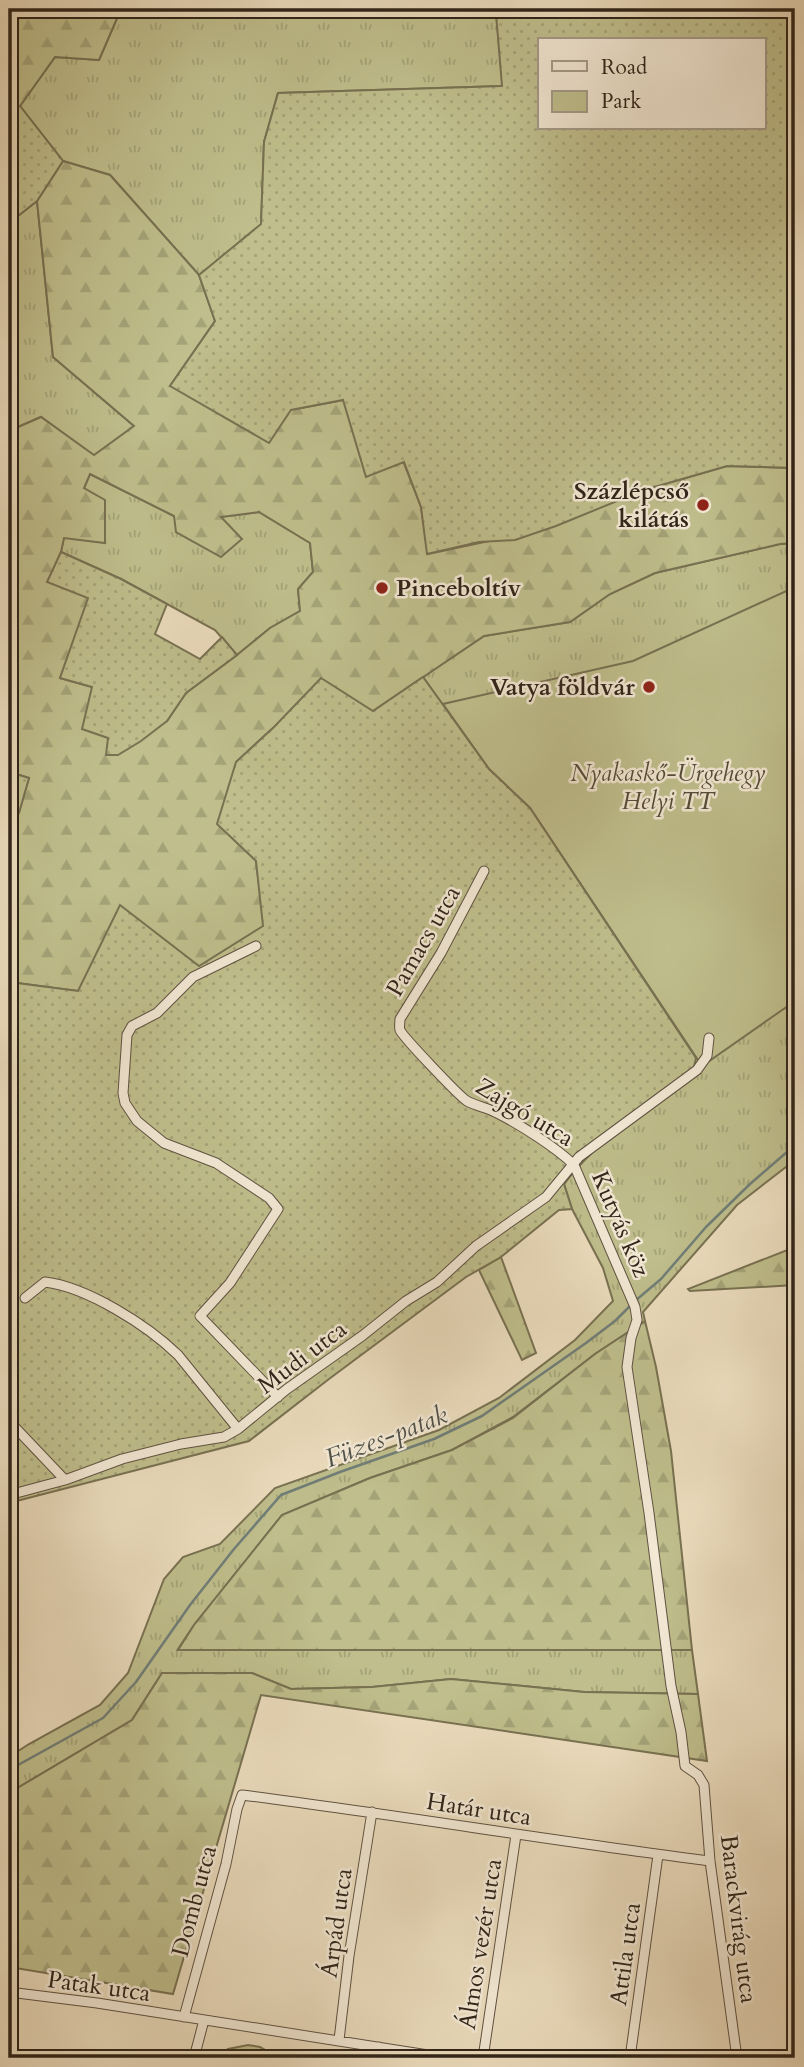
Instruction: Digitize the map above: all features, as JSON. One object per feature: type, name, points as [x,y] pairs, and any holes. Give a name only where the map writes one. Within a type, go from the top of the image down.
[{"type":"street","name":"Pamacs utca","points":[[400,1031],[400,1019],[441,953],[484,871]]},
{"type":"street","points":[[256,946],[193,977],[157,1013],[132,1026],[127,1035],[123,1093],[130,1111],[157,1138],[177,1150],[216,1163],[269,1198],[278,1209],[230,1283],[200,1315],[278,1396]]},
{"type":"street","name":"Zajgó utca","points":[[400,1031],[459,1096],[496,1112],[564,1155],[574,1165]]},
{"type":"street","name":"Mudi utca","points":[[9,1495],[65,1480],[122,1459],[181,1444],[224,1437],[238,1429],[406,1301],[437,1282],[476,1246],[546,1197],[579,1157],[696,1070],[707,1056],[709,1038]]},
{"type":"street","name":"Kutyás köz","points":[[574,1165],[633,1303],[637,1320],[631,1338],[628,1367],[671,1686],[685,1766],[698,1775],[704,1785]]},
{"type":"street","points":[[25,1298],[45,1282],[49,1282],[112,1307],[178,1354],[238,1429]]},
{"type":"street","points":[[9,1421],[65,1480]]},
{"type":"street","name":"Barackvirág utca","points":[[704,1785],[710,1861],[737,2058]]},
{"type":"street","name":"Határ utca","points":[[242,1795],[710,1861]]},
{"type":"street","name":"Domb utca","points":[[184,2017],[242,1795]]},
{"type":"street","name":"Árpád utca","points":[[339,2040],[349,1956],[372,1812]]},
{"type":"street","name":"Álmos vezér utca","points":[[483,2058],[516,1835]]},
{"type":"street","name":"Attila utca","points":[[630,2058],[658,1854]]},
{"type":"street","name":"Patak utca","points":[[9,1992],[447,2058]]},
{"type":"street","points":[[194,2058],[204,2020]]},
{"type":"street","points":[[377,2058],[379,2047]]},
{"type":"green space","points":[[9,9],[121,9],[99,60],[55,57],[20,106],[9,106]]},
{"type":"green space","points":[[121,9],[497,9],[503,86],[278,93],[264,142],[261,225],[199,275],[110,175],[63,161],[20,106],[55,57],[99,60]]},
{"type":"green space","points":[[497,9],[795,9],[795,468],[727,466],[644,490],[515,540],[479,542],[427,554],[421,507],[404,462],[366,477],[343,400],[291,410],[269,443],[170,386],[215,321],[199,275],[261,224],[264,142],[278,93],[502,86]]},
{"type":"green space","points":[[9,106],[20,106],[63,161],[37,201],[9,223]]},
{"type":"green space","points":[[63,161],[110,175],[199,275],[215,321],[170,386],[290,410],[344,400],[366,476],[403,461],[421,507],[428,554],[489,541],[727,466],[795,468],[795,543],[780,544],[655,573],[610,594],[570,622],[484,636],[373,711],[273,728],[236,762],[256,861],[264,926],[199,967],[78,991],[9,982],[9,809],[19,812],[29,778],[9,772],[9,431],[41,417],[94,455],[134,426],[53,357],[37,201]],"holes":[[[90,474],[174,516],[176,532],[221,557],[242,539],[221,517],[259,512],[310,543],[313,572],[298,589],[300,611],[270,628],[186,693],[167,721],[92,687],[60,678],[89,598],[48,581],[64,538],[105,543],[105,500],[84,488]]]},
{"type":"green space","points":[[37,201],[53,357],[134,426],[94,456],[41,417],[9,431],[9,223]]},
{"type":"green space","points":[[90,474],[174,516],[220,517],[259,512],[310,543],[313,572],[298,589],[300,611],[270,628],[237,655],[215,630],[121,579],[61,552],[64,537],[105,542],[84,488]]},
{"type":"green space","points":[[795,543],[795,1160],[737,1205],[643,1312],[645,1321],[595,1354],[513,1417],[452,1450],[370,1478],[282,1515],[178,1649],[692,1650],[698,1694],[584,1692],[451,1679],[372,1687],[291,1689],[252,1673],[162,1673],[132,1720],[9,1793],[9,1757],[100,1705],[128,1673],[164,1579],[183,1557],[220,1544],[275,1488],[439,1430],[499,1398],[575,1340],[613,1301],[603,1268],[572,1209],[564,1184],[582,1160],[610,1135],[606,921],[489,769],[423,677],[484,636],[570,622],[610,594],[655,573],[780,544]]},
{"type":"green space","points":[[61,552],[121,579],[167,604],[155,634],[200,659],[222,637],[237,655],[186,693],[167,721],[118,755],[106,755],[108,738],[82,729],[92,687],[60,678],[88,598],[47,582]]},
{"type":"green space","name":"Nyakaskő-Ürgehegy Helyi TT","points":[[795,587],[795,1001],[702,1066],[530,808],[489,769],[443,704],[633,661]]},
{"type":"green space","points":[[423,677],[489,769],[530,808],[696,1058],[692,1076],[624,1126],[578,1168],[564,1184],[572,1209],[559,1210],[501,1257],[466,1277],[249,1441],[9,1503],[9,982],[78,991],[120,905],[199,966],[263,926],[256,861],[217,824],[236,762],[321,678],[373,711]]},
{"type":"green space","points":[[9,772],[29,778],[19,813],[9,809]]},
{"type":"green space","points":[[795,1247],[795,1285],[688,1289]]},
{"type":"green space","points":[[501,1257],[536,1353],[522,1360],[479,1270]]},
{"type":"green space","points":[[645,1321],[671,1451],[692,1650],[178,1650],[194,1625],[282,1515],[370,1478],[452,1450],[513,1418],[595,1354]]},
{"type":"green space","points":[[162,1673],[252,1673],[291,1689],[372,1687],[451,1679],[584,1692],[698,1694],[707,1761],[261,1695],[173,1994],[9,1967],[9,1793],[132,1720]]},
{"type":"green space","points":[[248,2045],[260,2047],[279,2058],[216,2058],[228,2049]]},
{"type":"waterway","name":"Füzes-patak","points":[[635,1301],[661,1279],[706,1227],[750,1184],[795,1145]]},
{"type":"waterway","name":"Füzes-patak","points":[[9,1770],[103,1718],[136,1682],[190,1605],[281,1495],[434,1439],[482,1416],[586,1343],[630,1306]]},
{"type":"place","name":"Százlépcső kilátás","points":[[703,505]]},
{"type":"place","name":"Pinceboltív","points":[[382,588]]},
{"type":"place","name":"Vatya földvár","points":[[649,687]]}]
